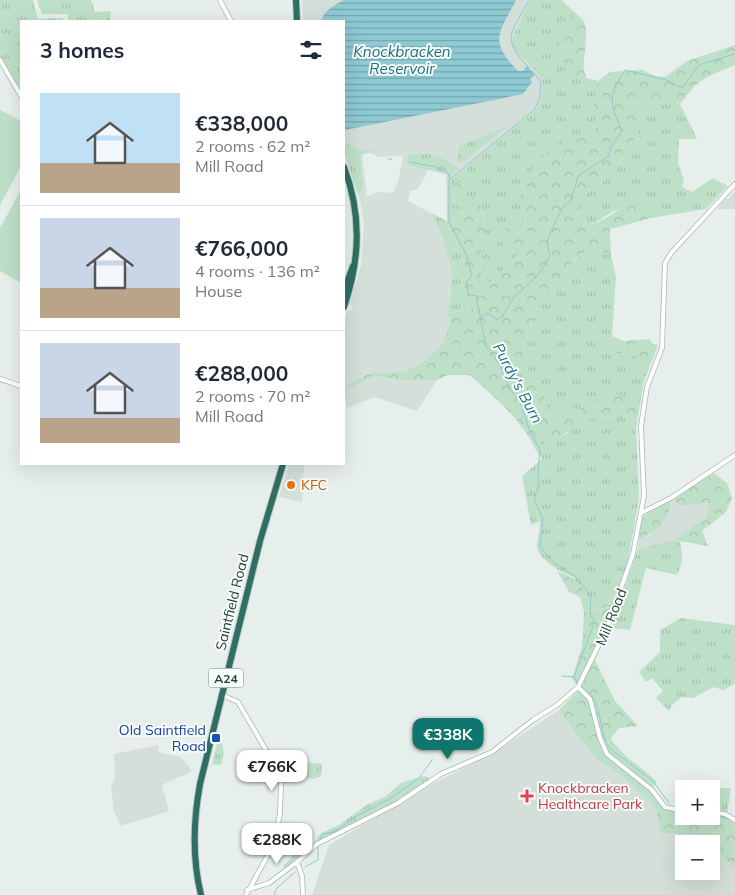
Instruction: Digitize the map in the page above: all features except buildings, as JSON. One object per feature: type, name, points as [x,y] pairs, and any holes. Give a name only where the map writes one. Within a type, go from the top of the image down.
[{"type":"highway","points":[[296,0],[297,20]]},
{"type":"highway","points":[[345,171],[357,218],[353,279],[345,304]]},
{"type":"highway","points":[[345,288],[355,262]]},
{"type":"highway","name":"Saintfield Road","points":[[201,895],[195,854],[195,814],[222,695],[267,515],[283,465]]},
{"type":"street","points":[[220,0],[230,20]]},
{"type":"street","points":[[0,60],[20,94]]},
{"type":"street","name":"Mill Road","points":[[246,893],[269,882],[322,842],[398,803],[441,774],[492,752],[533,720],[557,706],[584,679],[627,577],[641,513],[644,484],[641,426],[650,378],[662,348],[666,263],[672,252],[735,184]]},
{"type":"street","points":[[0,379],[20,386]]},
{"type":"street","points":[[641,513],[671,498],[735,455]]},
{"type":"street","points":[[578,687],[592,705],[600,738],[607,754],[652,790],[665,807],[675,810]]},
{"type":"street","points":[[222,695],[238,702],[273,762],[281,783],[280,813],[274,844],[246,893]]},
{"type":"street","points":[[720,813],[735,820]]},
{"type":"street","points":[[297,862],[302,876],[303,895]]},
{"type":"shaded area","points":[[302,0],[557,0],[573,15],[586,78],[598,81],[607,111],[508,296],[446,182],[447,174],[428,170],[418,189],[410,191],[408,201],[431,213],[444,241],[452,272],[449,295],[450,324],[447,335],[443,345],[424,361],[404,372],[374,373],[374,371],[345,385],[345,319],[348,311],[353,309],[350,303],[361,266],[364,223],[360,199],[345,156],[345,20],[303,20]],"holes":[[[371,153],[378,157],[403,156],[398,183],[393,193],[379,192],[367,196],[362,158],[364,154]]]},
{"type":"shaded area","points":[[735,191],[735,209],[717,209],[726,198],[728,199]]},
{"type":"shaded area","points":[[373,376],[401,380],[437,380],[417,411],[375,397],[347,408],[345,391]]},
{"type":"shaded area","points":[[289,465],[304,465],[302,502],[279,497]]},
{"type":"shaded area","points":[[674,500],[679,506],[709,503],[707,517],[673,540],[638,549],[639,540],[651,534],[669,507],[669,503]]},
{"type":"shaded area","name":"Knockbracken Healthcare Park","points":[[559,710],[579,738],[601,762],[619,773],[656,809],[660,833],[701,835],[675,835],[675,880],[720,880],[720,854],[735,869],[735,895],[312,895],[329,845],[434,783],[497,751]]},
{"type":"shaded area","points":[[159,745],[158,752],[180,757],[190,768],[191,772],[162,785],[169,811],[121,826],[114,812],[111,785],[115,778],[114,754]]},
{"type":"green space","points":[[0,0],[33,0],[38,19],[61,18],[65,20],[20,20],[20,91],[0,57]]},
{"type":"green space","points":[[37,0],[91,0],[95,12],[111,11],[110,20],[68,20],[68,14],[42,14]]},
{"type":"green space","points":[[530,0],[562,0],[570,8],[569,20],[566,26],[569,74],[598,81],[593,102],[598,125],[591,139],[550,149],[534,167],[520,188],[523,221],[505,229],[504,246],[521,249],[520,254],[511,260],[489,283],[480,273],[482,239],[486,230],[480,198],[462,199],[456,180],[452,186],[454,201],[464,215],[460,221],[448,224],[468,274],[472,310],[448,313],[452,272],[444,241],[431,213],[447,221],[447,174],[408,165],[408,156],[428,154],[448,161],[459,169],[448,178],[451,180],[536,109],[542,93],[541,77],[513,47],[511,42]]},
{"type":"green space","points":[[570,8],[583,20],[586,28],[584,71],[586,78],[569,75],[556,36],[569,20]]},
{"type":"green space","points":[[735,45],[735,65],[698,83],[680,104],[645,98],[638,111],[641,127],[626,153],[609,176],[581,200],[578,214],[581,223],[597,223],[626,206],[634,204],[643,205],[651,218],[610,229],[611,255],[590,249],[582,254],[564,272],[545,302],[538,304],[523,350],[528,370],[543,390],[548,415],[571,411],[576,417],[570,429],[554,439],[534,447],[514,417],[470,375],[448,375],[437,380],[401,380],[373,376],[345,391],[345,385],[375,371],[375,373],[404,372],[424,361],[443,344],[450,324],[448,313],[472,310],[464,283],[468,274],[448,223],[460,221],[464,215],[454,201],[452,186],[456,180],[462,185],[462,199],[480,198],[481,212],[486,230],[482,239],[480,273],[489,283],[511,260],[520,254],[521,249],[504,246],[500,239],[505,229],[522,221],[520,188],[534,167],[550,149],[577,136],[591,139],[598,125],[593,102],[598,81],[610,72],[642,70],[655,76],[665,77],[687,61]]},
{"type":"green space","points":[[645,97],[680,104],[697,139],[679,139],[678,163],[684,179],[682,187],[692,192],[713,178],[728,186],[706,209],[651,218],[643,205],[614,211],[595,223],[581,223],[578,214],[581,200],[609,176],[626,153],[641,127],[638,111]]},
{"type":"green space","points":[[0,110],[20,120],[20,168],[0,205]]},
{"type":"green space","points":[[510,125],[462,162],[457,161],[458,147]]},
{"type":"green space","points":[[345,143],[358,150],[421,151],[372,151],[360,155],[363,189],[358,194],[345,156]]},
{"type":"green space","points":[[20,192],[20,282],[0,271],[0,228]]},
{"type":"green space","points":[[590,249],[611,255],[616,277],[612,336],[616,353],[638,356],[645,379],[643,386],[601,419],[622,415],[636,428],[639,499],[626,571],[613,606],[589,611],[574,578],[551,565],[538,550],[540,521],[531,525],[522,476],[542,459],[534,447],[568,433],[571,411],[548,415],[543,390],[528,370],[523,350],[538,304],[545,302],[570,266]]},
{"type":"green space","points":[[612,336],[624,341],[650,339],[652,344],[658,345],[645,379],[638,356],[616,353]]},
{"type":"green space","points":[[643,386],[636,428],[622,415],[581,422],[581,404],[619,394],[626,399]]},
{"type":"green space","points":[[714,473],[727,483],[732,498],[726,512],[702,531],[708,546],[673,540],[707,517],[708,503],[679,506],[674,500],[669,503],[667,515],[660,525],[639,540],[642,517]]},
{"type":"green space","points":[[673,540],[680,542],[682,551],[682,559],[677,575],[646,568],[630,630],[611,628],[638,549]]},
{"type":"green space","points":[[557,571],[570,577],[580,585],[589,603],[590,611],[620,605],[595,660],[615,701],[638,726],[619,728],[602,750],[640,780],[661,803],[675,812],[675,825],[720,825],[720,814],[735,821],[735,869],[720,854],[720,835],[660,833],[656,809],[619,773],[601,763],[579,738],[559,710],[579,690],[572,678],[582,647],[584,612],[580,597],[569,592]]},
{"type":"green space","points":[[681,618],[735,625],[735,684],[723,690],[714,687],[693,698],[682,697],[672,705],[669,711],[656,698],[663,691],[652,678],[646,682],[639,672],[660,652],[660,630]]},
{"type":"green space","points":[[220,732],[224,753],[221,765],[212,764]]},
{"type":"green space","points":[[611,739],[621,751],[657,782],[652,787],[609,754],[605,746]]},
{"type":"green space","points":[[307,763],[322,764],[321,776],[313,779],[305,778]]},
{"type":"green space","points":[[424,776],[431,778],[395,803],[314,843],[320,834],[340,824],[368,804],[385,797],[401,783]]},
{"type":"green space","points":[[720,788],[731,788],[727,813],[720,811]]},
{"type":"green space","points":[[300,836],[308,849],[284,869],[283,865],[291,859]]},
{"type":"water","name":"Knockbracken Reservoir","points":[[344,0],[516,0],[501,29],[500,44],[503,52],[518,71],[523,71],[527,66],[535,75],[530,79],[532,82],[523,94],[345,130],[345,20],[321,20],[327,11]]},
{"type":"waterway","points":[[529,0],[511,35],[514,49],[529,68]]},
{"type":"waterway","points":[[482,317],[488,313],[497,320],[502,317],[514,297],[537,276],[550,256],[547,241],[562,208],[571,200],[578,176],[609,156],[611,147],[622,131],[612,100],[615,87],[625,70],[666,80],[682,88],[699,65],[735,54]]},
{"type":"waterway","name":"Purdy's Burn","points":[[532,71],[541,82],[540,96],[535,109],[449,180],[449,222],[466,254],[472,276],[466,282],[469,296],[476,295],[486,346],[500,365],[510,390],[520,401],[529,429],[540,450],[539,485],[534,499],[543,519],[540,547],[554,563],[575,576],[591,596],[590,615],[594,619],[593,626],[574,677],[578,684],[595,701],[609,748],[652,780],[669,803]]},
{"type":"waterway","points":[[410,162],[437,167],[448,173],[450,179]]},
{"type":"waterway","points":[[562,676],[574,677]]},
{"type":"waterway","points":[[319,842],[322,834],[334,832],[355,817],[391,798],[419,778],[432,760]]},
{"type":"waterway","name":"Purdy's Burn","points":[[720,816],[730,819]]},
{"type":"waterway","points":[[305,867],[318,860],[318,846]]},
{"type":"waterway","points":[[274,895],[277,888],[295,872]]},
{"type":"place","name":"KFC","points":[[291,485]]},
{"type":"place","name":"Old Saintfield Road","points":[[216,738]]},
{"type":"place","name":"Knockbracken Healthcare Park","points":[[527,796]]}]
